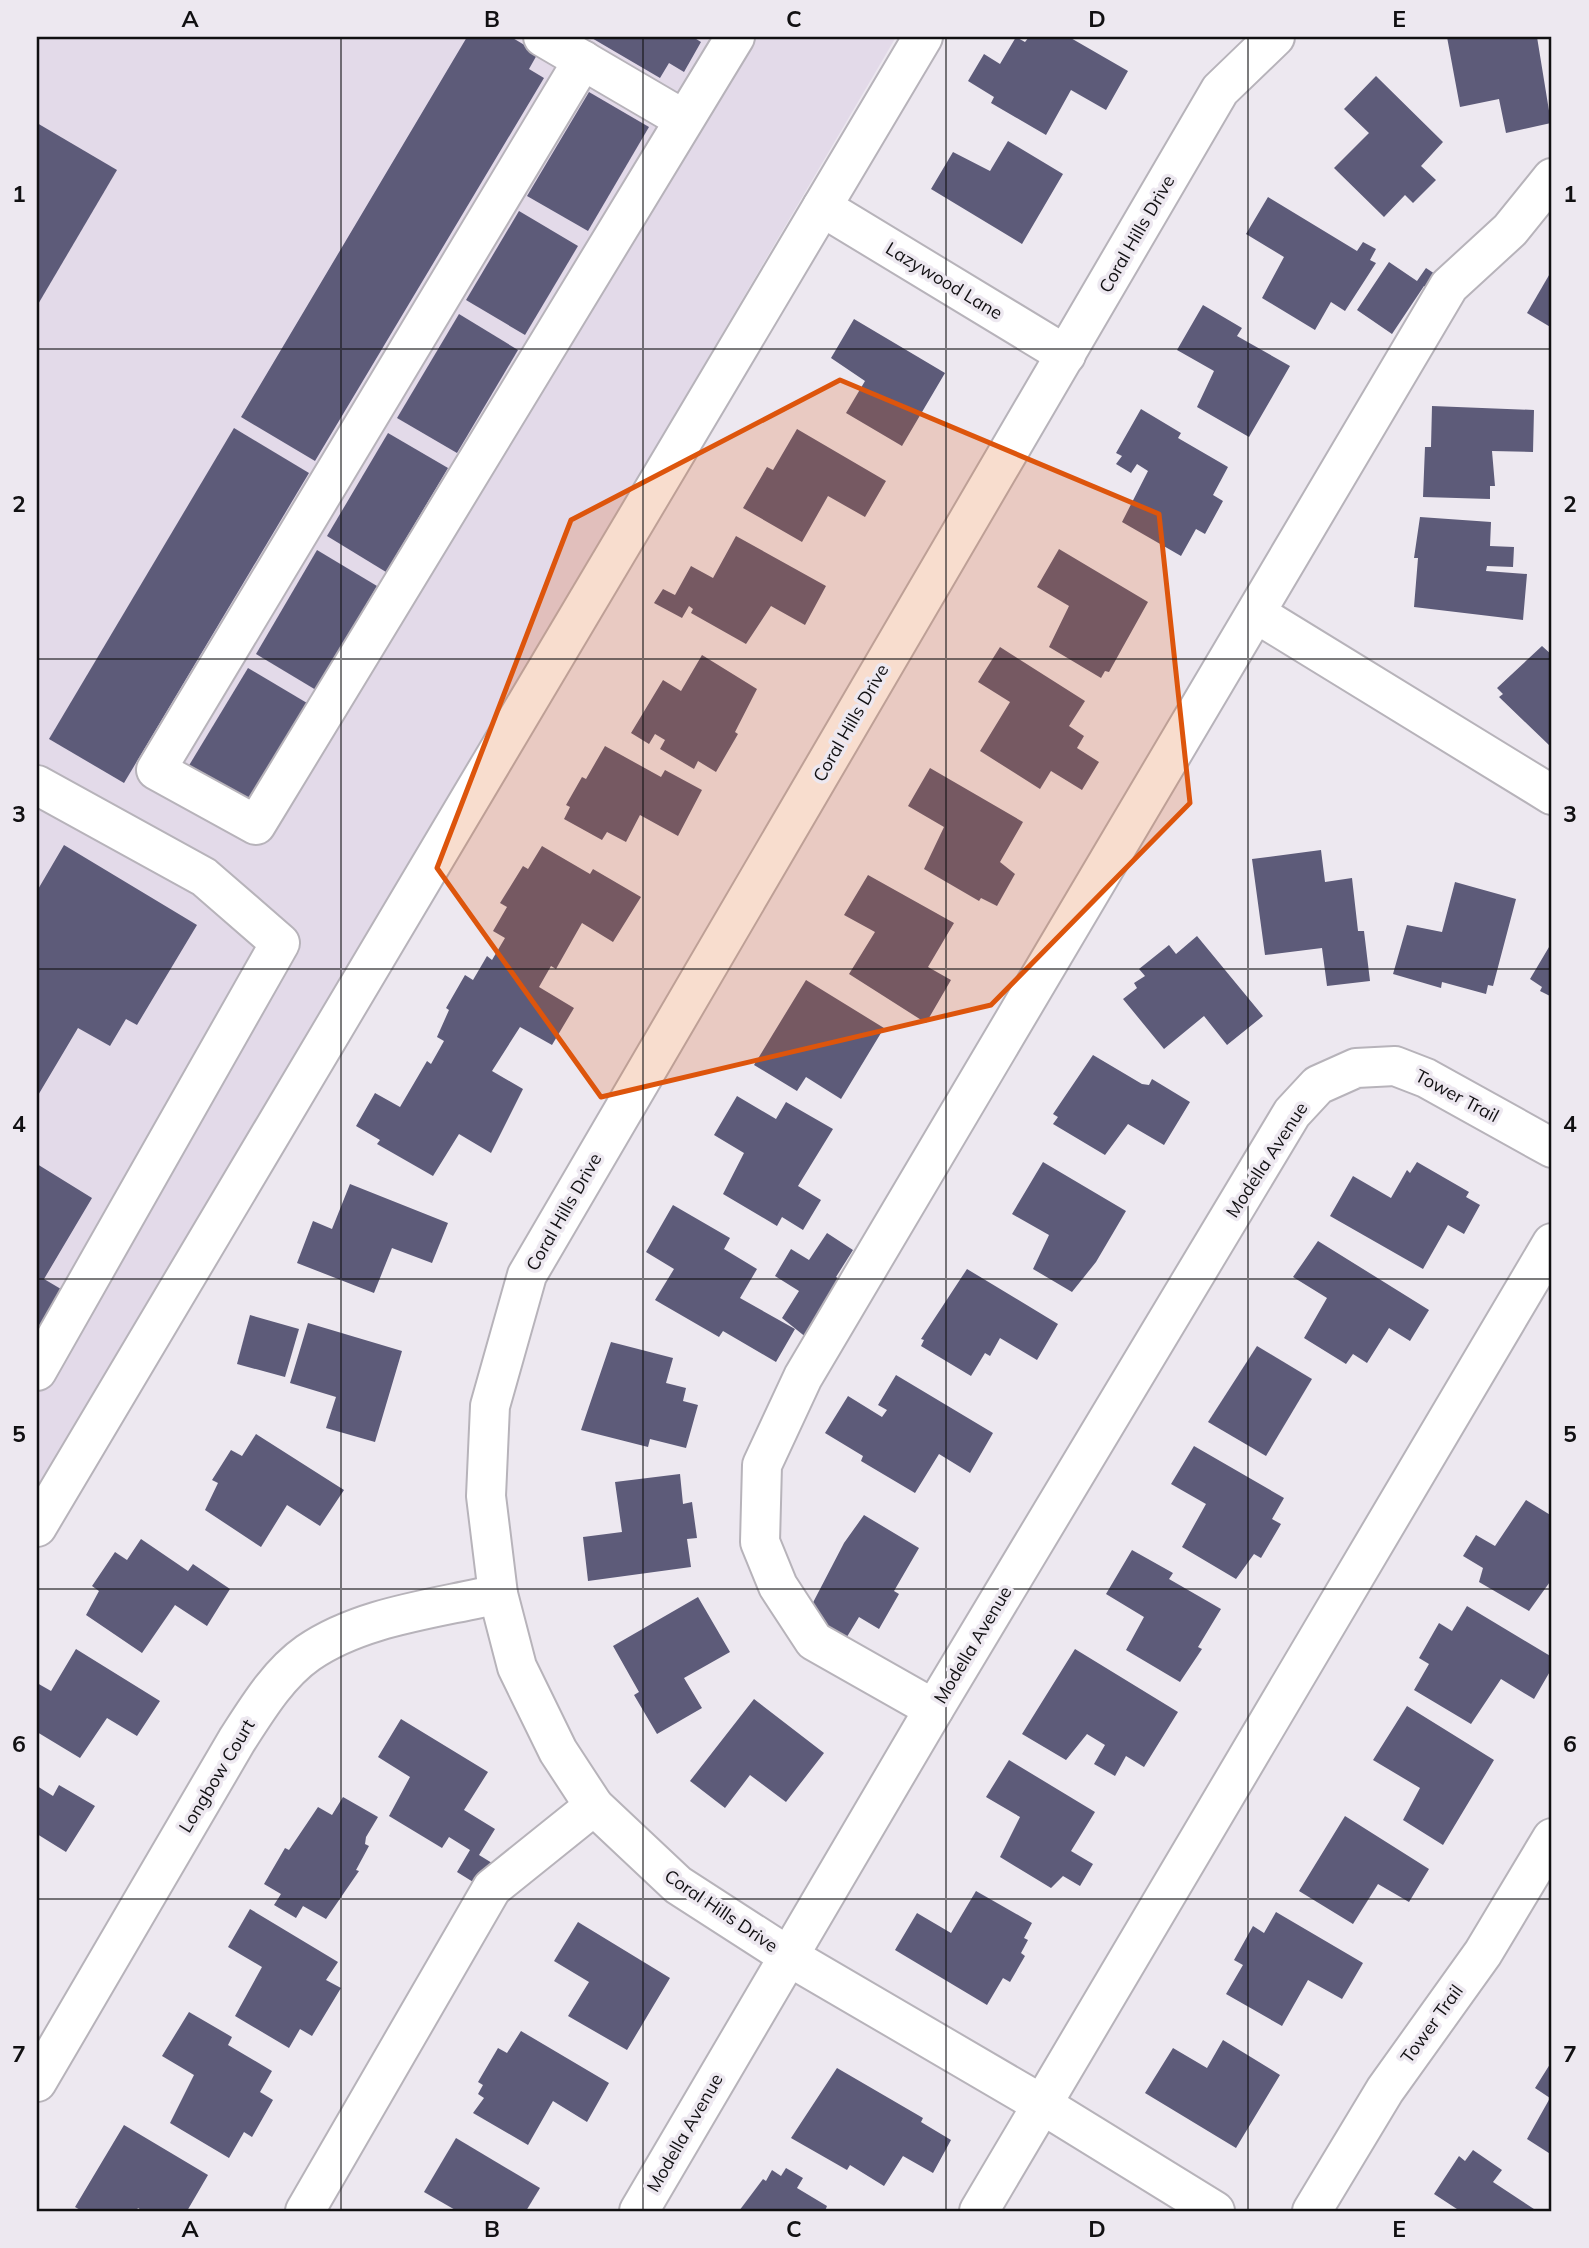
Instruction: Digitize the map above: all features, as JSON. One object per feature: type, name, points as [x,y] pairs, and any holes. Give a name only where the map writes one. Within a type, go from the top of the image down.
[{"type":"street","points":[[543,37],[683,119]]},
{"type":"street","points":[[583,61],[156,770],[256,825],[734,37]]},
{"type":"street","points":[[37,1527],[923,37]]},
{"type":"street","name":"Coral Hills Drive","points":[[1215,2211],[1043,2105],[788,1956],[678,1885],[594,1806],[558,1751],[517,1667],[498,1594],[486,1496],[489,1406],[527,1275],[1220,90],[1275,37]]},
{"type":"street","points":[[934,1709],[814,1641],[778,1586],[760,1542],[762,1465],[803,1377],[1449,286],[1510,230],[1552,178]]},
{"type":"street","name":"Lazywood Lane","points":[[822,207],[1066,355]]},
{"type":"street","points":[[1257,614],[1552,795]]},
{"type":"street","points":[[37,785],[204,877],[280,943],[37,1371]]},
{"type":"street","name":"Tower Trail","points":[[1318,1085],[1356,1068],[1395,1066],[1426,1078],[1552,1148]]},
{"type":"street","name":"Modella Avenue","points":[[639,2211],[934,1709],[1292,1113],[1318,1085]]},
{"type":"street","points":[[979,2211],[1552,1243]]},
{"type":"street","name":"Longbow Court","points":[[37,2082],[267,1694],[307,1654],[349,1629],[498,1594]]},
{"type":"street","points":[[305,2211],[492,1888],[594,1806]]},
{"type":"street","name":"Tower Trail","points":[[1312,2211],[1385,2090],[1483,1953],[1552,1838]]},
{"type":"highlighted area","points":[[840,380],[1159,514],[1190,803],[991,1005],[601,1097],[437,868],[571,520]]},
{"type":"shaded area","points":[[37,37],[896,37],[37,1503]]},
{"type":"building","points":[[467,37],[511,37],[538,53],[529,69],[544,78],[315,461],[241,417]]},
{"type":"building","points":[[590,37],[693,37],[701,42],[684,72],[669,63],[660,78]]},
{"type":"building","points":[[1016,37],[1025,42],[1029,37],[1069,37],[1128,71],[1106,110],[1071,90],[1046,135],[991,103],[994,97],[968,81],[984,54],[1000,64]]},
{"type":"building","points":[[1447,37],[1537,37],[1551,123],[1506,133],[1499,99],[1460,107]]},
{"type":"building","points":[[1376,76],[1443,142],[1421,166],[1436,180],[1413,203],[1405,195],[1384,217],[1334,168],[1369,133],[1344,109]]},
{"type":"building","points":[[589,92],[649,127],[588,231],[527,196]]},
{"type":"building","points":[[37,123],[117,170],[37,306]]},
{"type":"building","points":[[1008,141],[1063,174],[1022,244],[931,189],[953,152],[990,171]]},
{"type":"building","points":[[1268,197],[1357,251],[1363,242],[1376,249],[1370,260],[1376,263],[1345,311],[1331,302],[1315,330],[1262,298],[1284,257],[1246,234]]},
{"type":"building","points":[[519,211],[578,246],[525,335],[466,300]]},
{"type":"building","points":[[1389,262],[1417,281],[1426,268],[1438,276],[1430,289],[1424,286],[1392,334],[1357,310]]},
{"type":"building","points":[[1552,270],[1552,328],[1527,313]]},
{"type":"building","points":[[1203,305],[1242,328],[1237,336],[1290,366],[1249,437],[1197,407],[1214,371],[1177,350]]},
{"type":"building","points":[[459,314],[518,350],[457,453],[397,418]]},
{"type":"building","points":[[854,319],[945,373],[902,446],[846,413],[865,381],[831,358]]},
{"type":"building","points":[[1432,406],[1534,410],[1533,452],[1492,451],[1495,486],[1490,486],[1490,499],[1423,497],[1425,447],[1431,447]]},
{"type":"building","points":[[1141,409],[1181,433],[1178,438],[1228,467],[1213,495],[1223,501],[1205,534],[1196,529],[1181,556],[1122,522],[1148,471],[1137,464],[1131,473],[1116,464],[1122,456],[1116,453]]},
{"type":"building","points":[[234,428],[309,473],[124,783],[49,739]]},
{"type":"building","points":[[797,429],[886,481],[865,517],[828,496],[802,542],[743,508],[767,467],[773,470]]},
{"type":"building","points":[[388,433],[448,468],[386,572],[327,536]]},
{"type":"building","points":[[1420,517],[1491,522],[1490,546],[1514,547],[1513,567],[1487,566],[1486,571],[1527,574],[1523,620],[1414,607],[1418,558],[1414,558]]},
{"type":"building","points":[[736,536],[826,586],[805,625],[771,606],[746,644],[691,613],[693,609],[689,606],[682,618],[654,603],[663,589],[675,595],[691,566],[713,578]]},
{"type":"building","points":[[1059,549],[1148,602],[1109,672],[1105,671],[1101,678],[1049,647],[1069,606],[1037,587]]},
{"type":"building","points":[[317,550],[377,586],[316,690],[256,654]]},
{"type":"building","points":[[1542,646],[1552,655],[1550,746],[1499,697],[1503,694],[1497,688]]},
{"type":"building","points":[[1000,647],[1085,701],[1069,726],[1084,736],[1077,748],[1099,762],[1082,790],[1051,771],[1040,789],[980,751],[1010,702],[978,682]]},
{"type":"building","points":[[702,655],[757,689],[735,732],[738,734],[716,772],[698,761],[694,769],[660,749],[665,740],[655,734],[649,744],[631,733],[663,680],[681,691]]},
{"type":"building","points":[[248,668],[307,703],[245,808],[185,772]]},
{"type":"building","points":[[605,746],[661,777],[665,770],[702,790],[678,836],[640,815],[626,842],[607,832],[602,840],[564,819],[570,807],[566,805],[582,777],[586,779]]},
{"type":"building","points":[[930,768],[1023,822],[1000,862],[1015,874],[997,906],[981,898],[979,901],[924,869],[944,827],[908,806]]},
{"type":"building","points":[[64,845],[197,925],[137,1025],[126,1019],[110,1046],[78,1028],[37,1097],[37,891]]},
{"type":"building","points":[[542,846],[590,874],[593,869],[641,897],[613,942],[582,923],[556,969],[551,966],[539,987],[574,1008],[552,1045],[520,1027],[492,1071],[523,1089],[491,1153],[459,1134],[433,1176],[377,1144],[380,1140],[356,1126],[375,1093],[400,1107],[427,1061],[431,1064],[444,1041],[437,1037],[449,1010],[446,1008],[465,975],[473,980],[487,956],[492,960],[505,938],[493,931],[507,907],[500,903],[523,866],[528,869]]},
{"type":"building","points":[[1321,850],[1325,882],[1352,878],[1358,931],[1364,931],[1370,981],[1327,986],[1322,948],[1265,955],[1252,859]]},
{"type":"building","points":[[868,875],[954,923],[928,967],[951,980],[926,1023],[849,974],[875,932],[844,915]]},
{"type":"building","points":[[1455,882],[1516,899],[1493,986],[1488,985],[1486,994],[1442,982],[1441,988],[1393,974],[1407,925],[1442,932]]},
{"type":"building","points":[[1197,936],[1263,1016],[1227,1045],[1204,1016],[1164,1049],[1123,999],[1137,988],[1134,983],[1145,976],[1139,969],[1169,945],[1176,954]]},
{"type":"building","points":[[1552,942],[1552,997],[1540,991],[1542,987],[1530,979]]},
{"type":"building","points":[[806,980],[884,1028],[841,1099],[806,1077],[797,1091],[754,1065]]},
{"type":"building","points":[[1093,1055],[1142,1084],[1149,1085],[1152,1079],[1190,1102],[1164,1145],[1128,1124],[1105,1155],[1053,1124],[1058,1117],[1053,1114]]},
{"type":"building","points":[[737,1096],[776,1119],[786,1102],[833,1129],[798,1186],[821,1200],[803,1230],[782,1217],[777,1226],[723,1194],[744,1153],[714,1135]]},
{"type":"building","points":[[1043,1162],[1126,1211],[1096,1262],[1072,1292],[1033,1269],[1049,1235],[1012,1214]]},
{"type":"building","points":[[1417,1162],[1469,1192],[1466,1197],[1480,1205],[1464,1234],[1448,1225],[1423,1269],[1330,1216],[1353,1176],[1391,1198],[1407,1170],[1410,1173]]},
{"type":"building","points":[[37,1164],[92,1198],[44,1279],[71,1295],[37,1352]]},
{"type":"building","points":[[350,1184],[448,1223],[432,1263],[392,1248],[374,1293],[297,1263],[313,1221],[332,1229]]},
{"type":"building","points":[[673,1205],[730,1238],[724,1249],[757,1269],[740,1298],[795,1329],[776,1362],[723,1331],[719,1337],[655,1300],[674,1269],[646,1252]]},
{"type":"building","points":[[827,1233],[853,1250],[836,1277],[843,1281],[807,1338],[782,1318],[799,1291],[775,1276],[791,1249],[809,1260]]},
{"type":"building","points":[[1318,1241],[1429,1310],[1410,1341],[1389,1328],[1367,1363],[1353,1354],[1346,1364],[1304,1338],[1327,1298],[1293,1277]]},
{"type":"building","points":[[967,1269],[1058,1324],[1037,1360],[1000,1338],[990,1356],[985,1353],[971,1376],[921,1346],[924,1340],[921,1339]]},
{"type":"building","points":[[250,1315],[299,1329],[285,1377],[237,1364]]},
{"type":"building","points":[[308,1323],[402,1351],[375,1442],[326,1428],[336,1397],[290,1383]]},
{"type":"building","points":[[611,1342],[673,1358],[666,1383],[686,1388],[683,1401],[698,1405],[686,1448],[650,1439],[648,1447],[581,1430]]},
{"type":"building","points":[[1257,1346],[1312,1379],[1266,1456],[1208,1422]]},
{"type":"building","points":[[896,1375],[993,1433],[970,1473],[939,1454],[915,1493],[861,1461],[863,1456],[825,1433],[848,1396],[882,1417],[887,1410],[878,1405]]},
{"type":"building","points":[[256,1434],[344,1490],[320,1526],[287,1505],[261,1547],[205,1510],[218,1483],[212,1480],[231,1450],[242,1456]]},
{"type":"building","points":[[1194,1446],[1284,1498],[1272,1519],[1281,1524],[1261,1558],[1254,1554],[1236,1579],[1182,1547],[1206,1504],[1171,1484]]},
{"type":"building","points":[[680,1474],[683,1504],[692,1502],[697,1538],[687,1539],[691,1567],[588,1581],[583,1537],[622,1532],[615,1482]]},
{"type":"building","points":[[1526,1500],[1552,1516],[1552,1579],[1529,1611],[1479,1582],[1483,1568],[1463,1556],[1476,1535],[1495,1546]]},
{"type":"building","points":[[864,1515],[919,1548],[894,1591],[899,1594],[879,1629],[859,1617],[842,1645],[806,1616],[844,1543]]},
{"type":"building","points":[[141,1539],[188,1571],[193,1564],[230,1589],[207,1626],[175,1605],[142,1653],[86,1615],[99,1591],[92,1586],[115,1552],[127,1560]]},
{"type":"building","points":[[1132,1550],[1173,1573],[1169,1579],[1221,1609],[1198,1647],[1202,1649],[1180,1682],[1126,1650],[1144,1617],[1106,1594]]},
{"type":"building","points":[[698,1597],[730,1652],[684,1678],[702,1708],[657,1734],[634,1695],[639,1692],[613,1646]]},
{"type":"building","points":[[1467,1606],[1552,1657],[1552,1668],[1534,1699],[1501,1679],[1471,1724],[1414,1690],[1429,1664],[1419,1658],[1439,1623],[1452,1631]]},
{"type":"building","points":[[76,1649],[160,1701],[137,1736],[107,1718],[80,1758],[37,1732],[37,1683],[51,1691]]},
{"type":"building","points":[[1075,1649],[1178,1712],[1144,1767],[1126,1756],[1115,1776],[1094,1764],[1105,1745],[1087,1734],[1066,1760],[1022,1734]]},
{"type":"building","points":[[754,1699],[824,1753],[786,1802],[750,1775],[725,1808],[690,1781]]},
{"type":"building","points":[[1407,1706],[1494,1760],[1443,1845],[1403,1820],[1420,1788],[1373,1760]]},
{"type":"building","points":[[401,1719],[488,1772],[464,1810],[495,1829],[479,1855],[492,1863],[478,1885],[457,1872],[470,1850],[449,1837],[442,1848],[389,1816],[410,1777],[378,1757]]},
{"type":"building","points":[[1009,1760],[1095,1812],[1071,1851],[1093,1864],[1080,1886],[1063,1876],[1051,1888],[1000,1857],[1020,1817],[986,1797]]},
{"type":"building","points":[[59,1785],[95,1806],[66,1852],[37,1834],[37,1786],[53,1796]]},
{"type":"building","points":[[343,1797],[378,1817],[366,1837],[365,1844],[369,1846],[356,1870],[359,1871],[326,1919],[303,1906],[296,1918],[274,1905],[281,1894],[264,1884],[285,1848],[289,1850],[318,1807],[332,1815]]},
{"type":"building","points":[[1345,1816],[1429,1869],[1409,1902],[1378,1884],[1353,1924],[1299,1891]]},
{"type":"building","points":[[976,1891],[1032,1923],[1024,1938],[1028,1940],[1021,1953],[1025,1956],[1010,1982],[1003,1978],[987,2005],[895,1950],[917,1913],[951,1933]]},
{"type":"building","points":[[250,1909],[338,1962],[326,1980],[341,1988],[312,2036],[300,2029],[289,2048],[235,2016],[262,1967],[228,1947]]},
{"type":"building","points":[[1276,1912],[1363,1963],[1342,1999],[1308,1980],[1282,2026],[1226,1994],[1243,1965],[1234,1960],[1253,1926],[1264,1933]]},
{"type":"building","points":[[578,1922],[670,1978],[627,2050],[568,2016],[589,1982],[554,1961]]},
{"type":"building","points":[[189,2012],[232,2037],[228,2045],[272,2071],[260,2092],[273,2100],[252,2137],[244,2132],[229,2158],[170,2123],[194,2075],[162,2056]]},
{"type":"building","points":[[521,2031],[609,2083],[587,2122],[553,2101],[528,2145],[473,2113],[484,2098],[478,2094],[483,2085],[478,2082],[498,2048],[507,2053]]},
{"type":"building","points":[[1223,2040],[1280,2075],[1236,2148],[1145,2093],[1173,2048],[1207,2068]]},
{"type":"building","points":[[1552,2061],[1552,2155],[1527,2139],[1550,2098],[1535,2088]]},
{"type":"building","points":[[837,2068],[923,2118],[921,2122],[951,2140],[933,2173],[903,2156],[884,2186],[850,2165],[847,2170],[791,2138]]},
{"type":"building","points":[[124,2125],[208,2175],[187,2211],[143,2211],[138,2208],[136,2211],[82,2211],[75,2207]]},
{"type":"building","points":[[456,2138],[540,2188],[526,2211],[457,2211],[424,2192]]},
{"type":"building","points":[[1473,2150],[1502,2170],[1493,2182],[1537,2211],[1460,2211],[1434,2194],[1459,2156],[1465,2161]]},
{"type":"building","points":[[786,2168],[803,2178],[797,2188],[827,2206],[825,2211],[739,2211],[763,2179],[766,2181],[772,2170],[781,2176]]}]
